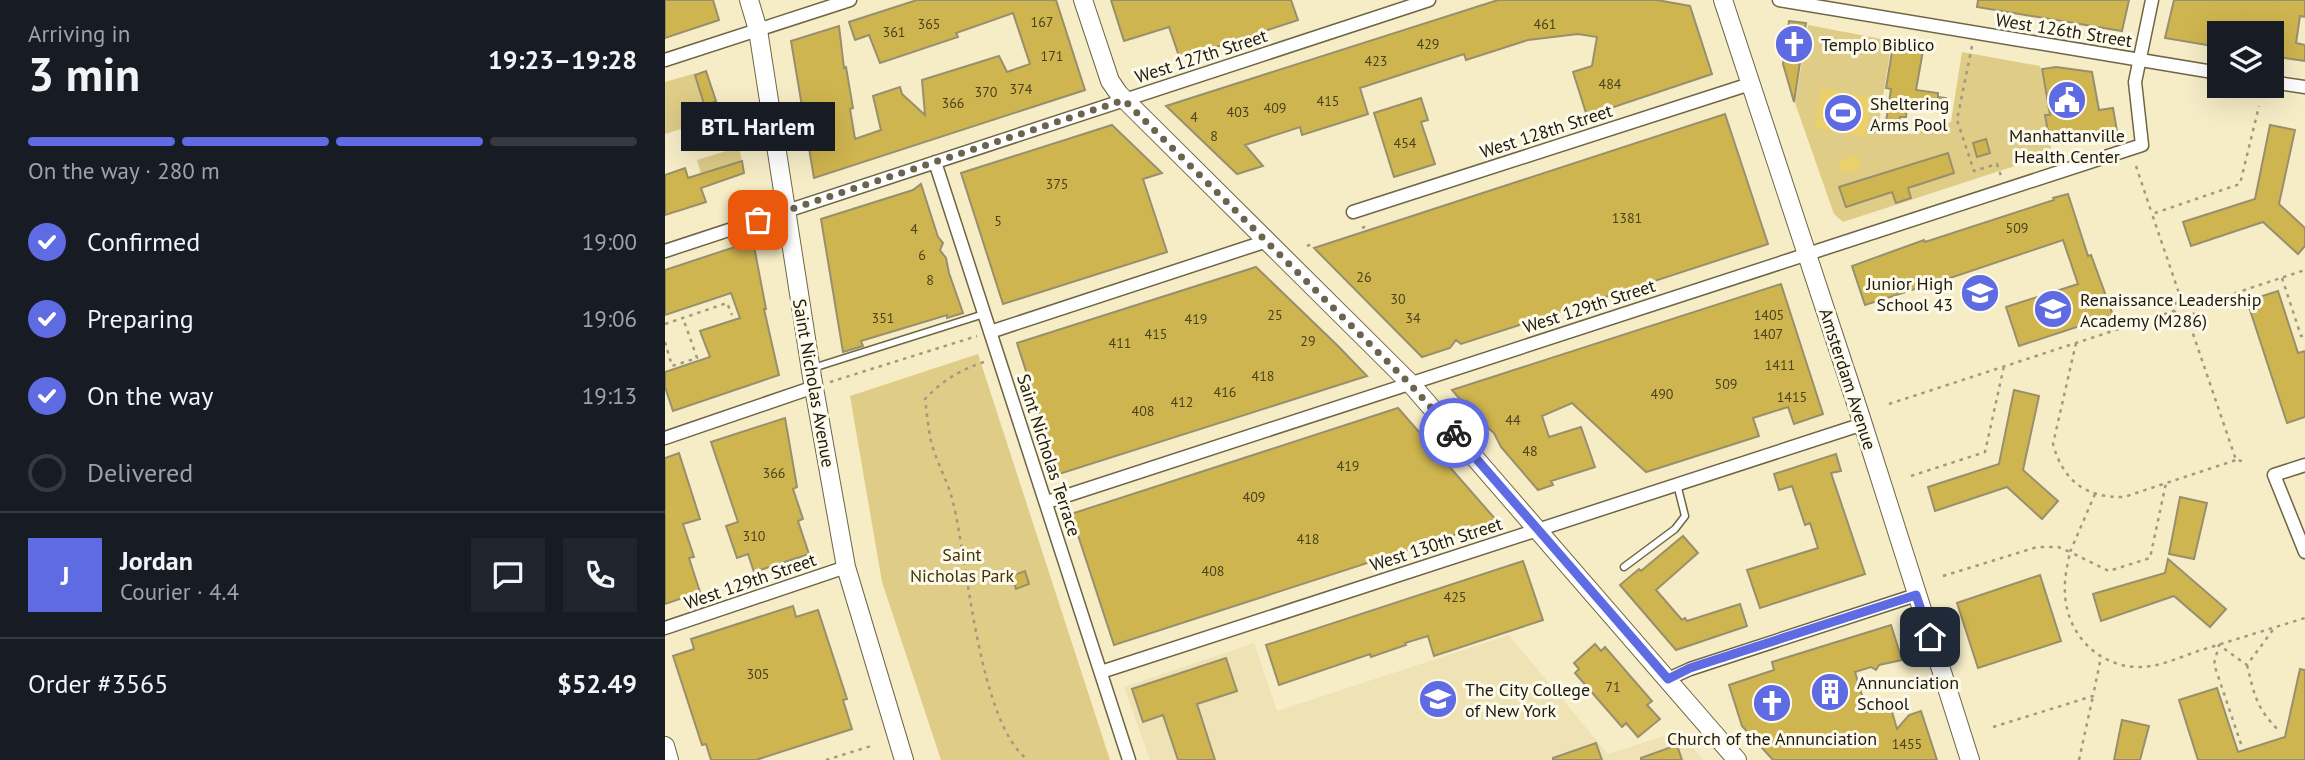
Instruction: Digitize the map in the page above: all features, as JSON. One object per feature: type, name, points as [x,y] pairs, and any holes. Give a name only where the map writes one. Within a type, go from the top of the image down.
[{"type":"main road","name":"Saint Nicholas Avenue","points":[[749,0],[758,30],[814,387],[846,567],[904,760]]},
{"type":"main road","points":[[1083,0],[1110,81],[1124,100],[1409,383],[1737,760]]},
{"type":"main road","name":"Amsterdam Avenue","points":[[1723,0],[1808,253],[1970,760]]},
{"type":"main road","points":[[665,746],[670,760]]},
{"type":"street","points":[[665,60],[850,0]]},
{"type":"street","name":"West 127th Street","points":[[665,251],[1429,0]]},
{"type":"street","name":"West 126th Street","points":[[1779,0],[2207,71]]},
{"type":"street","points":[[2138,60],[2152,0]]},
{"type":"street","name":"West 129th Street","points":[[1047,502],[2142,145],[2135,82],[2138,60]]},
{"type":"street","name":"West 128th Street","points":[[1353,212],[1750,84]]},
{"type":"street","points":[[2284,84],[2305,87]]},
{"type":"street","name":"Saint Nicholas Terrace","points":[[935,162],[1129,760]]},
{"type":"street","points":[[990,332],[1267,241]]},
{"type":"street","points":[[665,438],[814,387]]},
{"type":"street","name":"West 130th Street","points":[[1101,672],[1863,424]]},
{"type":"street","points":[[2305,465],[2274,475],[2305,552]]},
{"type":"street","name":"West 129th Street","points":[[665,628],[846,567]]},
{"type":"street","points":[[1668,679],[1690,668],[1916,595]]},
{"type":"lane","points":[[811,368],[984,314]]},
{"type":"lane","points":[[1624,567],[1675,529],[1685,516],[1677,484]]},
{"type":"path","points":[[1975,33],[1957,120],[1974,171],[1997,164],[2001,176]]},
{"type":"path","points":[[2153,214],[2240,184],[2259,106]]},
{"type":"path","points":[[2136,166],[2180,296]]},
{"type":"path","points":[[1362,228],[1369,225]]},
{"type":"path","points":[[1307,246],[1314,243]]},
{"type":"path","points":[[2196,306],[2305,270]]},
{"type":"path","points":[[2281,278],[2301,336],[2305,335]]},
{"type":"path","points":[[2174,311],[2181,319],[2193,317],[2196,306],[2192,298],[2180,296]]},
{"type":"path","points":[[2174,311],[2176,300],[2180,296]]},
{"type":"path","points":[[665,324],[727,303],[731,315]]},
{"type":"path","points":[[1889,404],[2174,311]]},
{"type":"path","points":[[665,342],[672,366],[697,358],[683,318]]},
{"type":"path","points":[[2187,319],[2236,460]]},
{"type":"path","points":[[814,387],[990,332]]},
{"type":"path","points":[[2075,343],[2053,444],[2065,475],[2095,494],[2124,497],[2236,460],[2242,461]]},
{"type":"path","points":[[998,356],[959,371],[925,399],[932,442],[952,499],[997,715],[1020,754],[1028,760]]},
{"type":"path","points":[[1911,476],[1985,452],[2004,366]]},
{"type":"path","points":[[1943,576],[2037,547],[2058,547],[2109,571],[2150,558],[2166,483]]},
{"type":"path","points":[[2095,494],[2070,552],[2065,573],[2065,596],[2070,619],[2078,635],[2101,657],[2120,665],[2153,666],[2305,618]]},
{"type":"path","points":[[2247,665],[2275,627]]},
{"type":"path","points":[[2219,645],[2247,665],[2257,702],[2263,714],[2279,731]]},
{"type":"path","points":[[2219,645],[2214,664],[2241,744]]},
{"type":"path","points":[[2079,760],[2101,657]]},
{"type":"path","points":[[1993,727],[2093,696]]},
{"type":"path","points":[[826,760],[871,746]]},
{"type":"shaded area","name":"Sheltering Arms Pool","points":[[1821,88],[1872,97],[1865,137],[1814,128]]},
{"type":"shaded area","points":[[1857,155],[1862,168],[1842,174],[1838,161]]},
{"type":"shaded area","name":"The City College of New York","points":[[1509,635],[1608,754],[1679,731],[1703,760],[1150,760],[1124,687],[1254,643],[1277,711]]},
{"type":"green space","points":[[1808,25],[1892,41],[1878,128],[1911,134],[1951,122],[1962,52],[2040,66],[2049,114],[2045,115],[2052,154],[1843,222],[1834,214],[1795,103]]},
{"type":"green space","points":[[696,73],[710,120],[665,134],[665,82]]},
{"type":"green space","points":[[739,147],[742,161],[701,174],[697,160]]},
{"type":"green space","name":"Saint Nicholas Park","points":[[978,354],[1110,760],[941,760],[882,582],[850,396]]},
{"type":"building","points":[[665,0],[713,0],[719,20],[665,38]]},
{"type":"building","points":[[917,0],[1056,0],[1085,90],[814,178],[791,41],[839,26],[844,68],[846,67],[853,108],[850,109],[855,139],[881,130],[873,96],[900,87],[902,94],[925,115],[922,80],[999,56],[1007,72],[1030,64],[1013,13],[956,33],[958,37],[880,63],[869,35],[855,40],[849,22]]},
{"type":"building","points":[[1111,0],[1291,0],[1298,20],[1180,59],[1169,27],[1124,41]]},
{"type":"building","points":[[1498,0],[1657,0],[1690,6],[1712,74],[1587,116],[1573,72],[1592,66],[1597,37],[1578,34],[1528,40],[1466,60],[1464,54],[1360,88],[1368,114],[1302,135],[1300,127],[1245,145],[1263,166],[1237,174],[1166,106]]},
{"type":"building","points":[[1978,0],[2129,0],[2122,31],[1977,7]]},
{"type":"building","points":[[2174,0],[2305,0],[2305,17],[2300,16],[2296,43],[2305,45],[2305,61],[2284,58],[2284,21],[2207,21],[2207,45],[2165,38]]},
{"type":"building","name":"Templo Biblico","points":[[1789,21],[1806,23],[1794,102],[1783,64]]},
{"type":"building","points":[[1894,40],[1924,45],[1916,90],[1938,93],[1938,97],[1946,98],[1943,113],[1907,107],[1906,117],[1900,117],[1899,123],[1886,122],[1891,89],[1886,88]]},
{"type":"building","name":"Manhattanville Health Center","points":[[2056,67],[2092,72],[2099,110],[2113,108],[2117,131],[2050,143],[2045,115],[2050,115],[2042,69]]},
{"type":"building","points":[[706,71],[716,101],[705,107],[695,75]]},
{"type":"building","points":[[1421,98],[1428,120],[1421,122],[1435,164],[1394,177],[1374,113]]},
{"type":"building","points":[[1725,114],[1768,244],[1461,344],[1456,340],[1450,348],[1422,357],[1314,248]]},
{"type":"building","points":[[1112,125],[1162,173],[1143,179],[1167,252],[1003,304],[961,173]]},
{"type":"building","points":[[2270,125],[2295,130],[2279,204],[2305,228],[2305,246],[2298,254],[2263,222],[2191,246],[2183,222],[2255,199]]},
{"type":"building","points":[[1986,139],[1990,153],[1977,157],[1973,143]]},
{"type":"building","points":[[1948,153],[1954,173],[1908,188],[1911,198],[1896,203],[1892,192],[1846,207],[1839,187]]},
{"type":"building","points":[[742,161],[744,173],[701,188],[706,202],[665,215],[665,175],[685,168],[688,178]]},
{"type":"building","points":[[921,184],[938,237],[943,243],[940,250],[946,258],[963,313],[947,318],[947,315],[861,341],[863,346],[843,352],[821,219],[913,190]]},
{"type":"building","points":[[2068,194],[2088,256],[2091,255],[2113,315],[2019,346],[2006,307],[2078,284],[2063,240],[1924,289],[1924,286],[1865,305],[1852,266]]},
{"type":"building","points":[[753,241],[764,309],[779,375],[673,411],[665,387],[665,372],[710,357],[700,331],[740,318],[731,293],[665,315],[665,270]]},
{"type":"building","points":[[1256,267],[1367,376],[1059,474],[1017,343]]},
{"type":"building","points":[[1781,284],[1823,414],[1794,424],[1788,407],[1753,418],[1759,436],[1646,472],[1572,403],[1542,416],[1549,437],[1581,427],[1595,467],[1551,481],[1553,485],[1538,490],[1501,447],[1494,433],[1476,418],[1452,390]]},
{"type":"building","points":[[2278,291],[2298,353],[2305,351],[2305,417],[2287,423],[2247,301]]},
{"type":"building","points":[[2014,390],[2039,396],[2023,470],[2058,501],[2042,519],[2007,487],[1935,511],[1928,487],[1999,464]]},
{"type":"building","points":[[1398,408],[1497,521],[1114,645],[1071,514]]},
{"type":"building","points":[[785,418],[797,487],[793,489],[803,519],[798,521],[809,554],[754,572],[748,554],[737,558],[726,526],[738,522],[711,442]]},
{"type":"building","points":[[679,453],[700,519],[683,524],[694,557],[689,558],[700,592],[665,604],[665,458]]},
{"type":"building","points":[[1836,454],[1841,471],[1831,473],[1865,574],[1760,608],[1747,570],[1818,548],[1810,523],[1805,525],[1792,486],[1779,490],[1774,474]]},
{"type":"building","points":[[2180,497],[2207,503],[2194,559],[2169,554]]},
{"type":"building","points":[[1683,536],[1698,553],[1656,590],[1682,620],[1685,618],[1687,621],[1740,604],[1747,626],[1676,650],[1620,585]]},
{"type":"building","points":[[2168,559],[2226,609],[2210,627],[2174,596],[2101,621],[2093,594],[2165,573]]},
{"type":"building","points":[[1523,561],[1543,620],[1434,656],[1428,636],[1371,657],[1370,654],[1279,685],[1266,645]]},
{"type":"building","points":[[1025,571],[1029,584],[1016,589],[1012,576]]},
{"type":"building","points":[[2040,575],[2061,641],[1978,668],[1957,603]]},
{"type":"building","points":[[793,606],[796,617],[818,610],[847,699],[843,700],[852,729],[756,760],[711,760],[706,744],[702,745],[673,656],[694,649],[691,639]]},
{"type":"building","points":[[1891,625],[1902,660],[1879,665],[1876,670],[1871,667],[1855,672],[1867,712],[1890,705],[1897,729],[1909,715],[1921,711],[1937,760],[1773,760],[1742,726],[1729,685],[1774,670],[1772,662]]},
{"type":"building","points":[[1595,644],[1601,651],[1605,647],[1652,701],[1647,705],[1660,719],[1638,737],[1626,723],[1622,727],[1575,673],[1579,669],[1574,663]]},
{"type":"building","points":[[1226,658],[1237,691],[1197,704],[1215,760],[1178,760],[1163,715],[1143,722],[1132,689]]},
{"type":"building","points":[[2300,669],[2305,670],[2305,760],[2198,760],[2179,700],[2217,688],[2238,752],[2285,737]]},
{"type":"building","points":[[2122,720],[2149,726],[2140,760],[2114,760]]},
{"type":"building","points":[[1596,743],[1602,760],[1553,760],[1553,758]]},
{"type":"building","points":[[1677,745],[1682,760],[1641,760],[1641,758]]},
{"type":"way so far","points":[[758,220],[1124,100],[1409,383],[1454,433]]},
{"type":"place","name":"Templo Biblico","points":[[1794,44]]},
{"type":"place","name":"Manhattanville Health Center","points":[[2067,100]]},
{"type":"place","name":"Sheltering Arms Pool","points":[[1843,113]]},
{"type":"place","name":"BTL Harlem","points":[[758,220]]},
{"type":"place","name":"Junior High School 43","points":[[1980,293]]},
{"type":"place","name":"Renaissance Leadership Academy (M286)","points":[[2053,309]]},
{"type":"place","name":"Annunciation School","points":[[1830,692]]},
{"type":"place","name":"The City College of New York","points":[[1438,699]]},
{"type":"place","name":"Church of the Annunciation","points":[[1772,703]]},
{"type":"route","points":[[1454,433],[1668,679],[1690,668],[1916,595],[1930,637]]}]
